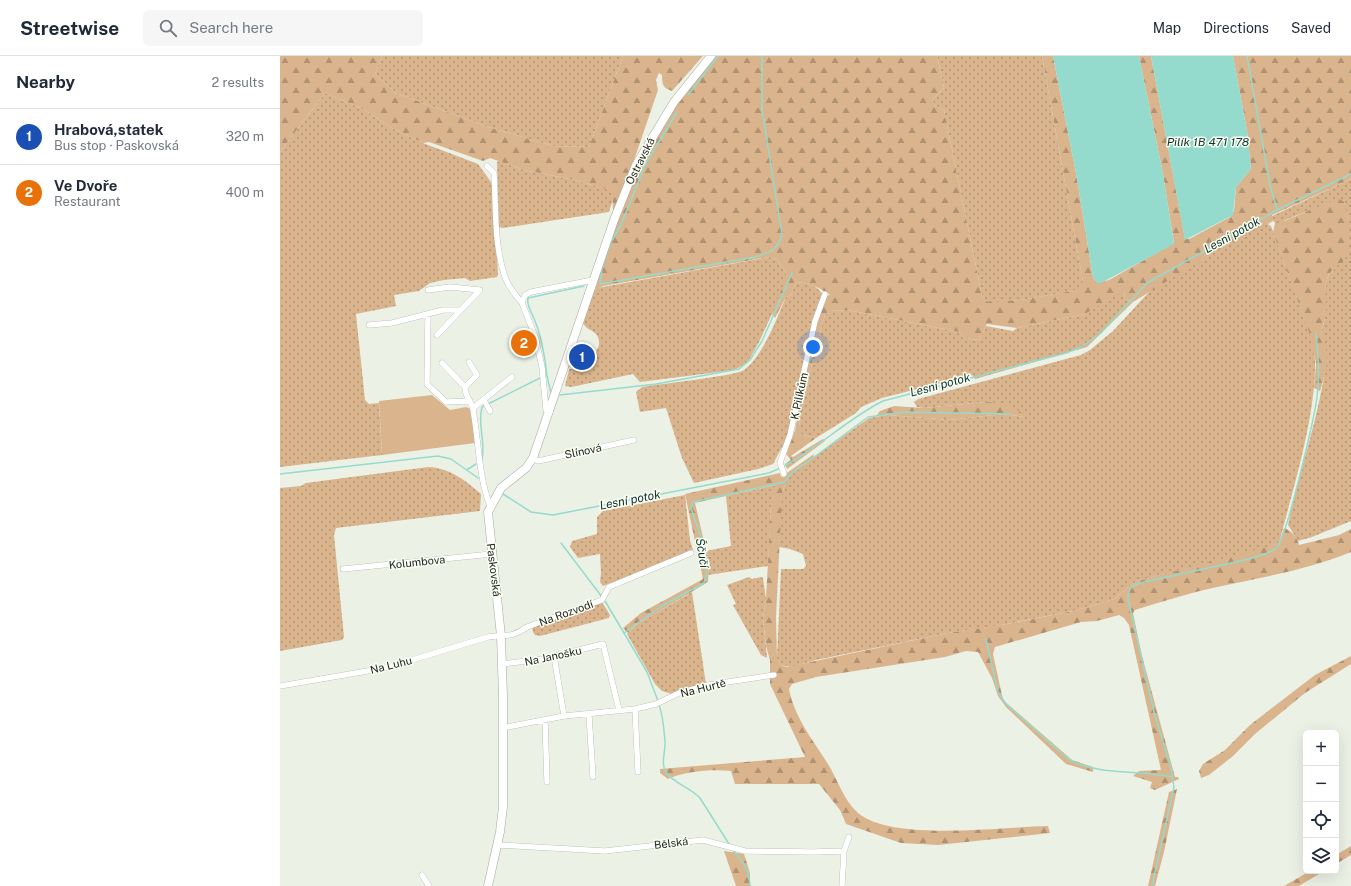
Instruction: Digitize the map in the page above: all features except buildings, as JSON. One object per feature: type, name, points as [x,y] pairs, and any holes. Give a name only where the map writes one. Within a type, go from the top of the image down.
[{"type":"street","name":"Ostravská","points":[[593,280],[636,164],[674,102],[711,56]]},
{"type":"street","points":[[487,166],[494,173],[498,247],[504,275],[512,291],[522,303],[536,336],[542,367],[546,410],[550,412]]},
{"type":"street","points":[[522,303],[525,295],[531,292],[593,280]]},
{"type":"street","name":"Paskovská","points":[[488,886],[498,845],[503,806],[501,636],[488,517],[490,506],[499,491],[526,468],[533,458],[550,412],[593,280]]},
{"type":"street","points":[[428,290],[450,287],[480,290],[437,335]]},
{"type":"street","name":"K Pilíkům","points":[[783,470],[782,457],[788,445],[815,321],[825,294]]},
{"type":"street","points":[[368,325],[392,323],[443,310],[460,310]]},
{"type":"street","points":[[428,315],[427,384],[446,402],[470,401]]},
{"type":"street","points":[[465,387],[477,375],[469,362]]},
{"type":"street","points":[[442,363],[465,387],[464,390],[473,408],[482,480],[490,506]]},
{"type":"street","points":[[473,408],[487,405],[512,377]]},
{"type":"street","name":"Slínová","points":[[533,458],[538,461],[634,440]]},
{"type":"street","name":"Na Rozvodí","points":[[501,636],[518,634],[526,627],[602,600],[609,587],[691,553]]},
{"type":"street","name":"Kolumbova","points":[[343,570],[492,554]]},
{"type":"street","name":"Na Luhu","points":[[280,686],[385,668],[488,637],[501,636]]},
{"type":"street","name":"Na Janošku","points":[[502,664],[523,663],[603,644],[619,710]]},
{"type":"street","points":[[554,656],[564,716]]},
{"type":"street","name":"Na Hurtě","points":[[502,728],[564,716],[589,715],[634,709],[659,703],[679,693],[708,685],[774,675]]},
{"type":"street","points":[[634,709],[638,772]]},
{"type":"street","points":[[589,715],[593,777]]},
{"type":"street","points":[[545,720],[547,782]]},
{"type":"street","points":[[842,886],[844,851],[849,837]]},
{"type":"street","name":"Bělská","points":[[498,845],[605,851],[703,840],[745,851],[844,851]]},
{"type":"street","points":[[422,874],[429,886]]},
{"type":"green space","points":[[280,56],[382,56],[375,74],[396,93],[485,126],[553,146],[589,147],[623,56],[703,56],[672,91],[664,86],[662,75],[659,73],[656,80],[658,90],[632,166],[613,211],[612,191],[575,180],[524,170],[490,158],[483,161],[429,142],[423,143],[392,128],[363,109],[325,93],[280,152]]},
{"type":"green space","points":[[382,56],[623,56],[589,147],[553,146],[485,126],[396,93],[375,74]]},
{"type":"green space","points":[[716,56],[937,56],[944,88],[932,100],[935,106],[944,110],[982,296],[988,302],[1021,300],[1077,290],[1083,282],[1042,56],[1053,56],[1076,173],[1093,277],[1097,283],[1109,280],[1174,243],[1163,174],[1139,56],[1151,56],[1185,239],[1189,239],[1230,217],[1234,211],[1236,187],[1251,169],[1247,131],[1233,56],[1351,56],[1351,179],[1272,215],[1273,221],[1268,224],[1263,223],[1133,302],[1125,299],[1124,291],[1085,314],[1017,328],[987,324],[979,340],[964,338],[959,332],[848,310],[829,311],[825,315],[813,358],[799,426],[799,434],[816,438],[791,456],[793,457],[823,439],[825,441],[787,469],[785,464],[791,460],[786,454],[795,430],[816,322],[826,296],[830,295],[814,286],[796,282],[791,295],[786,297],[775,318],[772,314],[787,275],[777,259],[769,257],[603,286],[595,290],[617,219],[648,150],[660,128],[674,108]]},
{"type":"green space","points":[[937,56],[1042,56],[1083,282],[1078,290],[1021,300],[988,303],[982,296],[944,110],[935,106],[932,100],[944,88]]},
{"type":"green space","points":[[325,93],[363,109],[392,128],[423,143],[478,164],[491,182],[493,191],[498,274],[497,277],[470,281],[465,278],[430,283],[419,291],[394,295],[396,306],[356,314],[365,400],[369,404],[379,403],[382,455],[280,467],[280,152]]},
{"type":"green space","points":[[499,161],[524,170],[575,180],[613,191],[613,199],[609,212],[503,228],[499,227],[497,162]]},
{"type":"green space","points":[[1351,179],[1351,521],[1312,537],[1298,541],[1288,525],[1323,383],[1326,363],[1322,340],[1322,329],[1325,318],[1325,286],[1328,277],[1337,264],[1341,251],[1344,233],[1344,202],[1305,212],[1276,224],[1271,218],[1272,216]]},
{"type":"green space","points":[[1338,198],[1344,202],[1348,223],[1348,247],[1345,259],[1331,272],[1326,282],[1326,313],[1322,337],[1326,349],[1326,364],[1320,391],[1314,388],[1316,364],[1312,340],[1273,232],[1275,223],[1287,220]]},
{"type":"green space","points":[[1263,223],[1271,226],[1313,340],[1315,366],[1313,396],[1308,428],[1280,540],[1274,545],[1266,548],[1138,581],[1114,599],[1078,610],[996,626],[948,633],[816,660],[791,667],[781,665],[777,658],[781,569],[803,569],[806,566],[803,554],[779,547],[781,500],[790,474],[869,418],[888,415],[950,420],[1002,414],[1025,417],[985,402],[924,408],[917,407],[914,402],[918,399],[1081,355],[1090,350],[1113,331],[1150,291]]},
{"type":"green space","points":[[769,257],[777,259],[787,275],[785,286],[759,342],[749,360],[742,366],[734,370],[640,382],[633,374],[571,387],[565,386],[569,369],[578,369],[591,358],[598,348],[598,338],[595,333],[587,328],[583,323],[593,292],[597,288]]},
{"type":"green space","points":[[796,282],[818,288],[822,294],[820,304],[818,304],[789,434],[773,464],[758,469],[694,483],[682,458],[666,408],[640,412],[636,392],[642,387],[727,375],[744,370],[751,364],[763,346],[774,326],[786,297],[791,295]]},
{"type":"green space","points":[[1124,290],[1125,299],[1133,302],[1087,347],[975,379],[972,375],[882,398],[861,407],[856,413],[816,438],[799,434],[799,426],[813,358],[825,315],[829,311],[848,310],[959,332],[964,338],[979,340],[986,326],[1013,331],[1017,328],[1085,314]]},
{"type":"green space","points":[[432,395],[450,410],[466,407],[471,409],[475,443],[382,455],[379,401]]},
{"type":"green space","points":[[985,402],[1011,407],[1025,415],[1025,417],[1002,414],[950,420],[888,415],[876,416],[880,411],[894,406],[924,408]]},
{"type":"green space","points":[[814,454],[813,458],[802,465],[789,477],[782,495],[776,617],[777,658],[781,665],[787,667],[948,633],[1007,624],[1078,610],[1114,599],[1138,581],[1274,545],[1280,540],[1284,528],[1294,535],[1299,545],[1339,535],[1351,529],[1351,552],[1318,564],[1197,592],[1135,610],[1133,613],[1142,656],[1175,777],[1178,777],[1179,779],[1155,790],[1150,788],[1152,782],[1133,776],[1139,771],[1161,770],[1129,625],[1124,618],[1119,615],[1097,621],[1081,622],[995,647],[993,654],[1003,700],[1072,760],[1093,767],[1093,772],[1066,764],[1006,707],[998,696],[992,678],[978,652],[966,651],[945,657],[816,677],[792,684],[789,689],[791,699],[799,718],[830,767],[848,802],[858,813],[874,822],[896,827],[921,830],[949,831],[1048,826],[1050,833],[938,845],[901,843],[846,824],[840,810],[819,784],[735,784],[731,771],[724,770],[691,772],[668,779],[660,773],[660,769],[805,757],[770,684],[770,660],[766,646],[763,618],[766,599],[771,505],[775,485],[695,503],[709,563],[708,582],[636,625],[628,633],[623,628],[641,613],[703,579],[685,494],[780,473],[781,477]]},
{"type":"green space","points":[[428,467],[450,472],[481,494],[480,511],[336,528],[334,535],[344,637],[342,640],[280,651],[280,488],[301,486],[306,483]]},
{"type":"green space","points":[[776,485],[771,505],[768,566],[708,575],[709,563],[706,551],[731,546],[726,496]]},
{"type":"green space","points":[[685,495],[690,540],[693,550],[603,586],[600,582],[600,554],[578,558],[570,547],[572,541],[597,534],[597,517],[603,511]]},
{"type":"green space","points":[[749,577],[752,579],[763,578],[766,599],[763,618],[767,658],[761,655],[733,605],[736,604],[727,585]]},
{"type":"green space","points":[[692,592],[706,684],[672,694],[662,691],[655,684],[627,634],[636,625]]},
{"type":"green space","points":[[602,602],[610,615],[609,618],[540,636],[535,635],[533,632],[532,626]]},
{"type":"green space","points":[[1351,656],[1351,664],[1305,693],[1255,734],[1233,756],[1209,775],[1201,778],[1199,771],[1203,764],[1225,750],[1250,725],[1315,675]]},
{"type":"green space","points":[[1177,789],[1164,852],[1155,886],[1148,886],[1169,792]]},
{"type":"green space","points":[[1351,846],[1351,855],[1339,862],[1339,853]]},
{"type":"green space","points":[[724,851],[744,854],[750,873],[750,886],[736,886]]},
{"type":"green space","points":[[1305,874],[1319,874],[1299,886],[1284,886]]},
{"type":"water","points":[[1053,56],[1139,56],[1163,174],[1174,244],[1101,283],[1097,283],[1093,277],[1076,173]]},
{"type":"water","name":"Pilík 1B 471 178","points":[[1151,56],[1233,56],[1247,131],[1251,169],[1236,187],[1233,215],[1185,240]]},
{"type":"waterway","points":[[688,95],[718,56]]},
{"type":"waterway","points":[[677,112],[646,163],[621,225],[611,242],[602,269],[600,284],[755,257],[765,254],[776,247],[782,234],[762,110],[762,56]]},
{"type":"waterway","points":[[1247,56],[1270,185],[1277,209]]},
{"type":"waterway","name":"Lesní potok","points":[[503,494],[531,512],[553,515],[769,473],[799,457],[854,418],[883,401],[1066,353],[1081,347],[1100,334],[1147,283],[1277,210],[1351,174]]},
{"type":"waterway","points":[[560,395],[656,384],[739,369],[750,360],[762,341],[792,273]]},
{"type":"waterway","points":[[545,376],[547,376],[540,334],[529,307],[528,298],[584,286]]},
{"type":"waterway","points":[[1152,886],[1174,787],[1171,768],[1154,712],[1128,599],[1129,590],[1134,585],[1140,583],[1249,559],[1267,553],[1277,547],[1287,523],[1306,451],[1315,408],[1319,373],[1316,333]]},
{"type":"waterway","points":[[547,376],[551,393]]},
{"type":"waterway","points":[[488,404],[542,377]]},
{"type":"waterway","points":[[482,459],[483,446],[480,420],[482,407],[484,406]]},
{"type":"waterway","name":"Ščučí","points":[[658,701],[647,672],[624,633],[660,607],[704,583],[707,565],[706,555],[691,508],[693,502],[785,482],[790,475],[868,417],[905,412],[1010,414]]},
{"type":"waterway","name":"Lesní potok","points":[[280,474],[438,456],[451,459],[478,478]]},
{"type":"waterway","points":[[468,469],[476,464]]},
{"type":"waterway","points":[[561,543],[602,597]]},
{"type":"waterway","points":[[605,601],[624,633]]},
{"type":"waterway","points":[[986,639],[998,692],[1006,704],[1067,758],[1092,768],[1172,777]]},
{"type":"waterway","name":"Ščučí","points":[[659,705],[664,727],[665,745],[663,765],[666,772],[673,780],[692,791],[700,798],[729,844]]},
{"type":"waterway","name":"Ščučí","points":[[732,849],[747,870],[750,886]]},
{"type":"place","name":"Ve Dvoře","points":[[524,343]]},
{"type":"place","name":"Hrabová,statek","points":[[582,357]]}]
